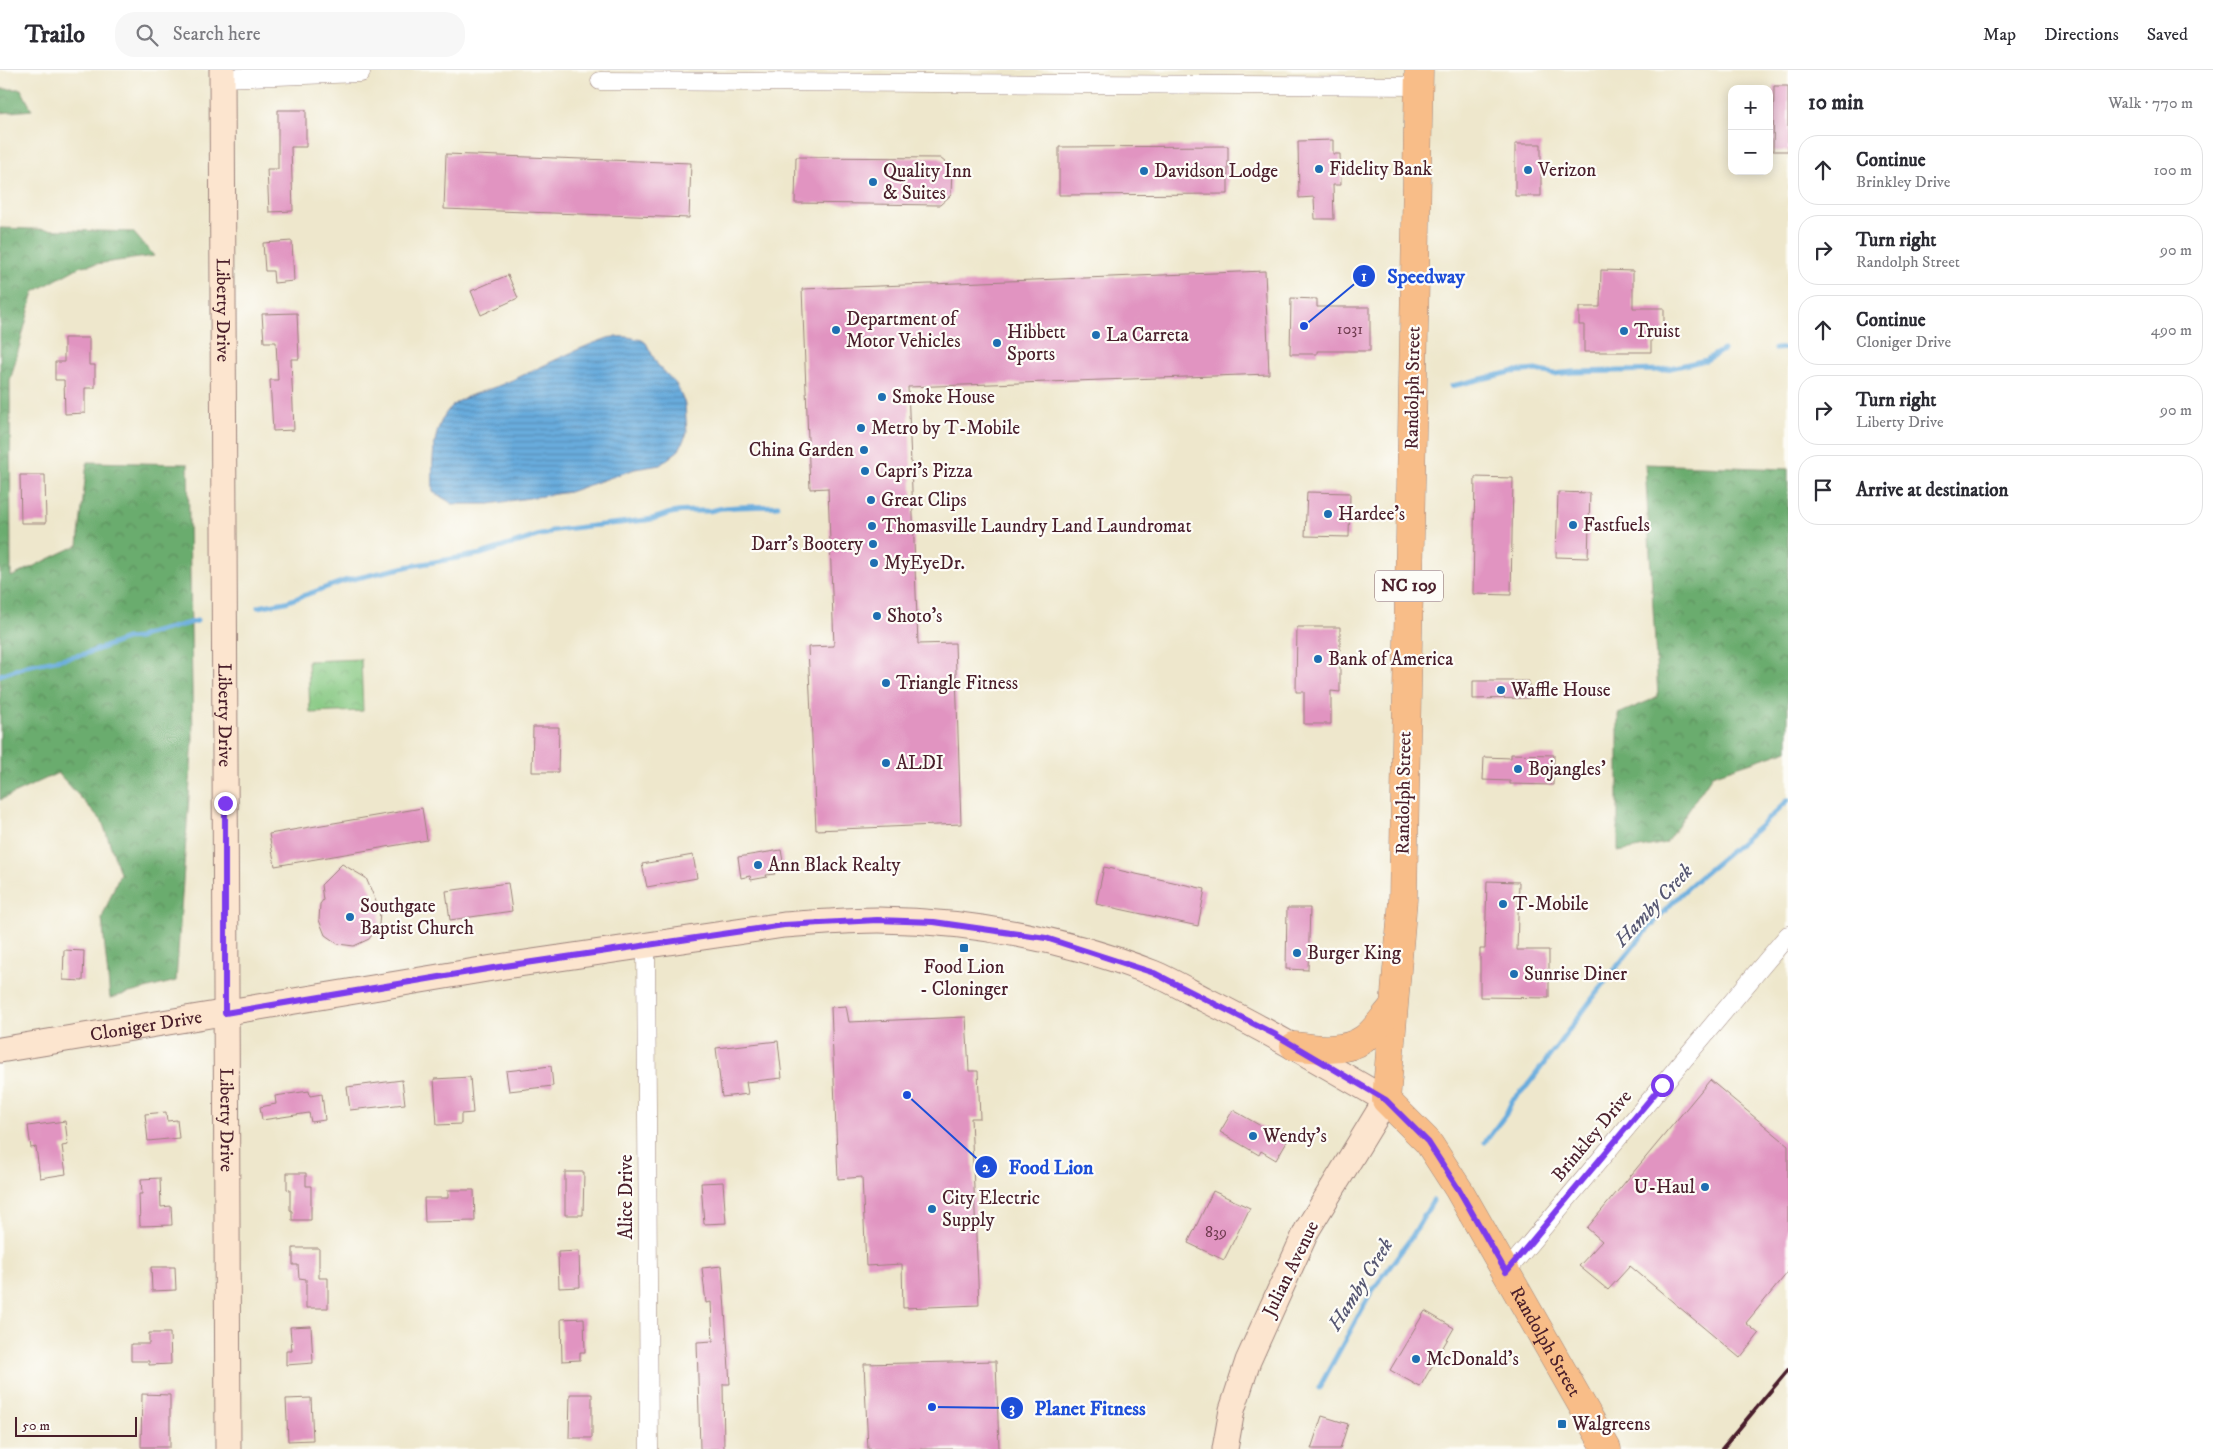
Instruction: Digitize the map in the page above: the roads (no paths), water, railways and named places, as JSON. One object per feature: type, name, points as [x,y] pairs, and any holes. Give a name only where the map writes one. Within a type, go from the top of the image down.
[{"type":"main road","name":"Randolph Street","points":[[1419,78],[1403,899],[1386,1100],[1428,1142],[1459,1190],[1607,1449]]},
{"type":"main road","points":[[1294,1046],[1320,1049],[1353,1045],[1365,1038],[1393,1007]]},
{"type":"street","points":[[222,74],[361,73]]},
{"type":"street","name":"Liberty Drive","points":[[222,74],[228,1449]]},
{"type":"street","points":[[600,81],[1419,78]]},
{"type":"street","name":"Cloniger Drive","points":[[0,1050],[505,966],[784,925],[877,920],[934,922],[1046,938],[1154,973],[1294,1046],[1386,1100]]},
{"type":"street","name":"Brinkley Drive","points":[[1506,1272],[1788,935]]},
{"type":"street","name":"Alice Drive","points":[[646,945],[649,1449]]},
{"type":"street","name":"Julian Avenue","points":[[1224,1449],[1232,1410],[1248,1361],[1307,1230],[1386,1100]]},
{"type":"water","points":[[611,337],[628,337],[642,340],[646,343],[657,364],[676,384],[685,404],[687,433],[679,450],[660,465],[635,469],[569,492],[489,504],[453,504],[433,492],[433,459],[436,436],[444,415],[456,403],[469,396],[516,379],[592,344]]},
{"type":"waterway","points":[[1775,349],[1788,348]]},
{"type":"waterway","points":[[1452,386],[1511,372],[1536,370],[1554,374],[1662,370],[1706,360],[1723,350]]},
{"type":"waterway","points":[[258,607],[286,602],[344,581],[410,566],[481,554],[547,534],[551,531],[649,519],[680,511],[778,506]]},
{"type":"waterway","points":[[0,675],[26,666],[85,654],[126,639],[139,638],[197,621]]},
{"type":"waterway","name":"Hamby Creek","points":[[1485,1142],[1506,1114],[1512,1101],[1527,1086],[1640,938],[1682,893],[1788,800]]},
{"type":"waterway","name":"Hamby Creek","points":[[1319,1388],[1372,1291],[1411,1238],[1433,1201]]},
{"type":"railway","points":[[1722,1449],[1788,1370]]},
{"type":"place","name":"Fidelity Bank","points":[[1319,169]]},
{"type":"place","name":"Verizon","points":[[1528,170]]},
{"type":"place","name":"Davidson Lodge","points":[[1144,171]]},
{"type":"place","name":"Quality Inn & Suites","points":[[873,182]]},
{"type":"place","name":"Speedway","points":[[1304,326]]},
{"type":"place","name":"Department of Motor Vehicles","points":[[836,330]]},
{"type":"place","name":"Truist","points":[[1624,331]]},
{"type":"place","name":"La Carreta","points":[[1096,335]]},
{"type":"place","name":"Hibbett Sports","points":[[997,343]]},
{"type":"place","name":"Smoke House","points":[[882,397]]},
{"type":"place","name":"Metro by T-Mobile","points":[[861,428]]},
{"type":"place","name":"China Garden","points":[[864,450]]},
{"type":"place","name":"Capri's Pizza","points":[[865,471]]},
{"type":"place","name":"Great Clips","points":[[871,500]]},
{"type":"place","name":"Hardee's","points":[[1328,514]]},
{"type":"place","name":"Fastfuels","points":[[1573,525]]},
{"type":"place","name":"Thomasville Laundry Land Laundromat","points":[[872,526]]},
{"type":"place","name":"Darr's Bootery","points":[[873,544]]},
{"type":"place","name":"MyEyeDr.","points":[[874,563]]},
{"type":"place","name":"Shoto's","points":[[877,616]]},
{"type":"place","name":"Bank of America","points":[[1318,659]]},
{"type":"place","name":"Triangle Fitness","points":[[886,683]]},
{"type":"place","name":"Waffle House","points":[[1501,690]]},
{"type":"place","name":"ALDI","points":[[886,763]]},
{"type":"place","name":"Bojangles'","points":[[1518,769]]},
{"type":"place","name":"Ann Black Realty","points":[[758,865]]},
{"type":"place","name":"T-Mobile","points":[[1503,904]]},
{"type":"place","name":"Southgate Baptist Church","points":[[350,917]]},
{"type":"place","name":"Food Lion - Cloninger","points":[[964,948]]},
{"type":"place","name":"Burger King","points":[[1297,953]]},
{"type":"place","name":"Sunrise Diner","points":[[1514,974]]},
{"type":"place","name":"Food Lion","points":[[907,1095]]},
{"type":"place","name":"Wendy's","points":[[1253,1136]]},
{"type":"place","name":"U-Haul","points":[[1705,1187]]},
{"type":"place","name":"City Electric Supply","points":[[932,1209]]},
{"type":"place","name":"McDonald's","points":[[1416,1359]]},
{"type":"place","name":"Planet Fitness","points":[[932,1407]]},
{"type":"place","name":"Walgreens","points":[[1562,1424]]}]
